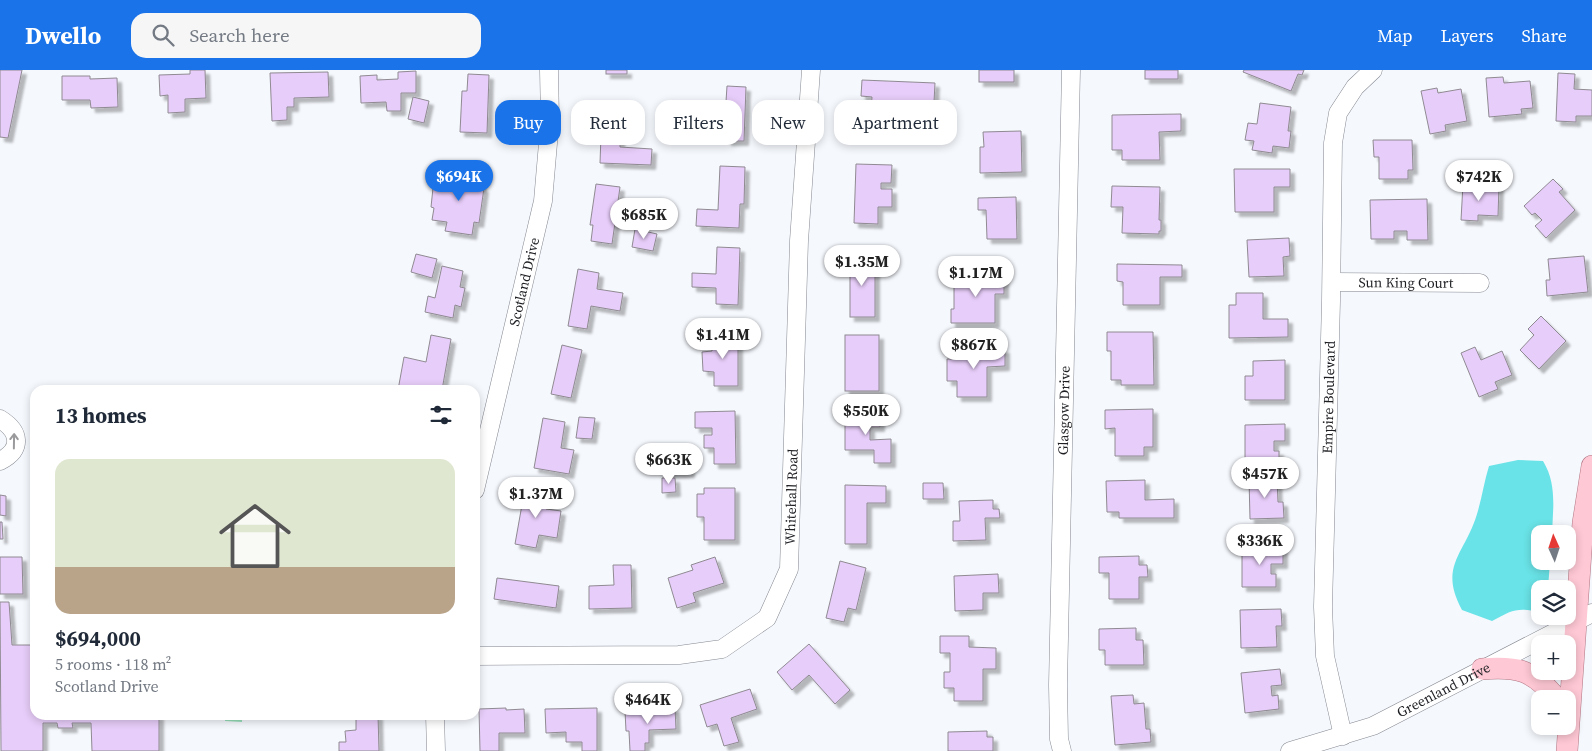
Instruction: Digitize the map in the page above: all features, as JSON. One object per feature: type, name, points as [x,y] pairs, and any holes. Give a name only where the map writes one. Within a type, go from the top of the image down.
[{"type":"main road","points":[[1573,690],[1584,617],[1583,523],[1592,466]]},
{"type":"main road","points":[[1482,670],[1502,668],[1522,671],[1541,682],[1549,690]]},
{"type":"main road","points":[[1567,751],[1568,735]]},
{"type":"street","name":"Scotland Drive","points":[[480,469],[543,201],[550,120],[549,70]]},
{"type":"street","name":"Whitehall Road","points":[[480,656],[679,656],[722,650],[767,618],[789,569],[799,241],[811,70]]},
{"type":"street","name":"Glasgow Drive","points":[[1062,751],[1059,739],[1058,675],[1071,70]]},
{"type":"street","name":"Empire Boulevard","points":[[1343,736],[1325,656],[1323,607],[1332,282],[1333,143],[1338,113],[1355,87],[1373,70]]},
{"type":"street","name":"Sun King Court","points":[[1332,282],[1480,283]]},
{"type":"street","points":[[0,419],[15,432],[16,444],[12,454],[0,461]]},
{"type":"street","name":"Greenland Drive","points":[[1290,751],[1373,726],[1584,617]]},
{"type":"street","points":[[435,720],[436,751]]},
{"type":"green space","points":[[242,720],[242,722],[225,721]]},
{"type":"water","points":[[1518,460],[1543,461],[1550,478],[1553,496],[1552,525],[1531,525],[1531,570],[1549,570],[1549,580],[1531,580],[1531,611],[1515,610],[1492,621],[1462,610],[1455,595],[1453,582],[1456,560],[1477,514],[1489,466]]},
{"type":"building","points":[[0,70],[22,70],[8,138],[0,137]]},
{"type":"building","points":[[190,70],[205,70],[206,98],[185,99],[185,112],[168,113],[168,95],[160,96],[159,75],[190,74]]},
{"type":"building","points":[[606,70],[627,70],[627,74],[606,74]]},
{"type":"building","points":[[979,70],[1014,70],[1014,82],[979,82]]},
{"type":"building","points":[[1145,70],[1178,70],[1178,79],[1145,79]]},
{"type":"building","points":[[1244,70],[1304,70],[1302,75],[1298,74],[1291,91],[1243,72]]},
{"type":"building","points":[[416,71],[416,93],[401,93],[401,111],[387,111],[386,102],[361,103],[360,76],[377,75],[377,80],[398,79],[398,72]]},
{"type":"building","points":[[328,72],[329,97],[294,98],[294,107],[287,107],[287,120],[272,121],[270,73]]},
{"type":"building","points":[[1558,73],[1575,74],[1574,89],[1592,90],[1592,116],[1576,116],[1576,122],[1556,121]]},
{"type":"building","points":[[468,74],[489,75],[487,133],[460,132],[462,91],[467,91]]},
{"type":"building","points":[[62,76],[90,76],[90,79],[117,78],[118,107],[91,108],[90,100],[62,100]]},
{"type":"building","points":[[1503,77],[1504,83],[1530,81],[1533,108],[1521,109],[1522,114],[1489,117],[1486,78]]},
{"type":"building","points":[[862,80],[935,83],[934,100],[872,100],[872,97],[861,96]]},
{"type":"building","points":[[727,86],[746,87],[744,141],[742,141],[742,100],[726,100]]},
{"type":"building","points":[[1437,88],[1438,93],[1461,89],[1467,121],[1445,125],[1446,131],[1430,134],[1421,91]]},
{"type":"building","points":[[413,97],[429,101],[424,123],[408,119]]},
{"type":"building","points":[[1260,103],[1291,107],[1288,131],[1291,131],[1289,148],[1273,146],[1272,153],[1252,150],[1254,141],[1245,140],[1248,123],[1257,124]]},
{"type":"building","points":[[1181,114],[1181,131],[1159,132],[1160,160],[1122,160],[1122,150],[1112,150],[1112,115]]},
{"type":"building","points":[[1021,131],[1022,172],[980,173],[980,147],[984,147],[983,132]]},
{"type":"building","points":[[1373,140],[1412,140],[1413,170],[1408,170],[1408,179],[1379,179],[1379,157],[1374,157]]},
{"type":"building","points":[[601,145],[620,145],[620,147],[652,149],[651,165],[600,163]]},
{"type":"building","points":[[856,164],[892,165],[891,183],[881,183],[881,189],[892,189],[892,207],[878,207],[878,224],[854,223]]},
{"type":"building","points":[[720,166],[745,167],[744,204],[740,204],[739,228],[696,226],[697,209],[718,210]]},
{"type":"building","points":[[1234,169],[1290,169],[1290,187],[1274,187],[1274,212],[1235,212]]},
{"type":"building","points":[[456,170],[483,174],[481,187],[484,188],[479,223],[474,222],[472,235],[445,231],[447,222],[432,220],[434,208],[431,207],[433,188],[439,189],[440,180],[454,182]]},
{"type":"building","points":[[1553,179],[1563,189],[1559,192],[1575,210],[1546,238],[1535,226],[1542,220],[1535,213],[1532,215],[1524,206]]},
{"type":"building","points":[[596,184],[620,187],[612,244],[591,241],[593,225],[590,225]]},
{"type":"building","points":[[1463,184],[1499,186],[1498,216],[1478,215],[1478,221],[1461,220]]},
{"type":"building","points":[[1112,186],[1160,187],[1159,220],[1161,220],[1161,231],[1159,231],[1159,234],[1122,233],[1123,207],[1111,207]]},
{"type":"building","points":[[1016,197],[1017,239],[987,239],[986,210],[978,210],[978,198]]},
{"type":"building","points":[[1427,199],[1428,240],[1407,240],[1407,231],[1394,231],[1394,239],[1371,239],[1370,200]]},
{"type":"building","points":[[635,229],[657,234],[653,251],[632,247]]},
{"type":"building","points":[[1289,238],[1290,256],[1283,257],[1284,276],[1249,277],[1247,240]]},
{"type":"building","points":[[717,247],[740,248],[738,305],[716,304],[716,288],[692,287],[692,273],[716,274]]},
{"type":"building","points":[[416,254],[437,259],[432,278],[411,272]]},
{"type":"building","points":[[850,256],[875,256],[875,317],[850,317]]},
{"type":"building","points":[[1584,256],[1588,292],[1547,296],[1546,280],[1550,280],[1548,259]]},
{"type":"building","points":[[1117,264],[1182,265],[1182,277],[1160,277],[1160,305],[1123,305],[1123,282],[1117,281]]},
{"type":"building","points":[[442,266],[463,271],[460,287],[465,288],[461,307],[455,305],[453,318],[425,312],[428,296],[435,298]]},
{"type":"building","points":[[578,269],[599,273],[597,289],[623,293],[620,311],[591,306],[587,329],[568,326]]},
{"type":"building","points":[[963,274],[1004,274],[1004,294],[995,294],[995,323],[951,323],[951,309],[954,309],[954,279],[963,279]]},
{"type":"building","points":[[1236,293],[1263,293],[1263,319],[1288,319],[1288,337],[1229,338],[1229,305],[1236,305]]},
{"type":"building","points":[[1541,316],[1566,341],[1539,369],[1520,350],[1534,335],[1528,329]]},
{"type":"building","points":[[1107,332],[1153,332],[1154,385],[1121,385],[1121,380],[1111,380],[1111,351],[1107,351]]},
{"type":"building","points":[[431,335],[451,339],[443,385],[399,385],[404,357],[426,362]]},
{"type":"building","points":[[712,335],[738,335],[738,386],[714,386],[714,372],[703,371],[702,352],[712,351]]},
{"type":"building","points":[[845,335],[879,335],[879,391],[845,391]]},
{"type":"building","points":[[562,345],[582,350],[571,398],[551,394]]},
{"type":"building","points":[[1475,347],[1481,360],[1502,351],[1512,375],[1495,382],[1498,389],[1479,397],[1461,353]]},
{"type":"building","points":[[956,349],[1005,349],[1005,366],[987,367],[987,397],[957,397],[957,381],[947,381],[947,359],[956,359]]},
{"type":"building","points":[[1285,360],[1285,400],[1245,400],[1245,376],[1253,376],[1253,361]]},
{"type":"building","points":[[1153,409],[1153,447],[1144,447],[1144,456],[1115,456],[1115,428],[1105,429],[1105,410]]},
{"type":"building","points":[[735,411],[736,464],[714,464],[714,448],[704,448],[704,435],[712,435],[712,428],[695,428],[695,412]]},
{"type":"building","points":[[845,412],[880,412],[880,427],[870,427],[870,440],[891,439],[891,463],[874,463],[874,450],[845,450]]},
{"type":"building","points":[[579,417],[595,418],[592,439],[576,438]]},
{"type":"building","points":[[543,418],[565,422],[561,448],[574,450],[569,474],[534,468]]},
{"type":"building","points":[[1285,424],[1285,441],[1274,441],[1274,451],[1279,451],[1279,463],[1245,463],[1245,425]]},
{"type":"building","points":[[667,455],[690,455],[690,473],[667,474]]},
{"type":"building","points":[[662,478],[675,478],[676,492],[662,493]]},
{"type":"building","points":[[1277,478],[1278,502],[1283,502],[1284,518],[1250,519],[1249,479]]},
{"type":"building","points":[[1145,480],[1145,500],[1174,499],[1174,518],[1119,518],[1119,512],[1107,512],[1106,481]]},
{"type":"building","points":[[923,483],[943,483],[944,499],[923,499]]},
{"type":"building","points":[[845,485],[886,486],[886,503],[867,503],[867,544],[845,544]]},
{"type":"building","points":[[525,488],[549,492],[546,509],[561,511],[557,538],[539,535],[536,548],[515,544]]},
{"type":"building","points":[[704,488],[735,488],[735,540],[704,540],[704,517],[697,517],[697,494],[704,494]]},
{"type":"building","points":[[0,495],[6,496],[6,516],[0,515]]},
{"type":"building","points":[[993,500],[993,509],[999,509],[1000,518],[985,518],[986,540],[953,541],[953,521],[960,521],[959,501]]},
{"type":"building","points":[[0,522],[2,522],[3,539],[0,539]]},
{"type":"building","points":[[1242,547],[1283,547],[1283,564],[1271,564],[1271,574],[1276,574],[1276,587],[1242,587]]},
{"type":"building","points":[[1139,556],[1139,565],[1147,565],[1148,577],[1139,577],[1139,599],[1109,599],[1109,573],[1099,573],[1099,557]]},
{"type":"building","points":[[0,557],[22,557],[23,594],[0,594]]},
{"type":"building","points":[[715,557],[724,583],[693,593],[696,602],[677,608],[668,578],[693,570],[691,565]]},
{"type":"building","points":[[840,561],[866,568],[856,610],[848,608],[844,622],[826,618]]},
{"type":"building","points":[[613,565],[631,565],[632,608],[589,609],[589,586],[614,585]]},
{"type":"building","points":[[998,574],[999,593],[983,593],[983,610],[955,611],[954,576]]},
{"type":"building","points":[[497,578],[559,586],[556,608],[494,599]]},
{"type":"building","points":[[0,602],[9,602],[12,645],[30,645],[30,720],[159,720],[159,751],[92,751],[91,723],[72,723],[73,728],[58,728],[57,723],[43,723],[43,751],[1,751]]},
{"type":"building","points":[[1281,609],[1282,626],[1276,626],[1277,647],[1241,648],[1240,610]]},
{"type":"building","points":[[1136,628],[1136,640],[1143,640],[1144,665],[1105,665],[1105,650],[1099,650],[1099,629]]},
{"type":"building","points":[[940,636],[969,636],[969,647],[996,648],[996,669],[983,669],[983,701],[954,701],[954,688],[944,688],[944,672],[950,672],[950,653],[940,653]]},
{"type":"building","points":[[809,644],[850,690],[835,704],[809,675],[792,690],[777,672]]},
{"type":"building","points":[[1280,669],[1282,685],[1271,686],[1272,696],[1278,695],[1279,709],[1245,713],[1241,673]]},
{"type":"building","points":[[750,689],[757,709],[731,718],[739,742],[724,746],[717,724],[707,727],[700,705]]},
{"type":"building","points":[[1133,695],[1134,704],[1144,703],[1146,729],[1150,729],[1151,742],[1115,745],[1111,696]]},
{"type":"building","points":[[597,708],[597,751],[582,751],[582,742],[566,742],[566,732],[546,733],[545,709]]},
{"type":"building","points":[[675,708],[676,729],[649,730],[649,743],[645,743],[645,751],[630,751],[625,711]]},
{"type":"building","points":[[480,709],[524,709],[525,733],[499,733],[499,751],[480,751]]},
{"type":"building","points":[[356,720],[378,720],[379,751],[339,751],[339,742],[346,742],[345,731],[356,730]]},
{"type":"building","points":[[987,731],[987,737],[993,737],[993,751],[948,751],[948,732]]}]
